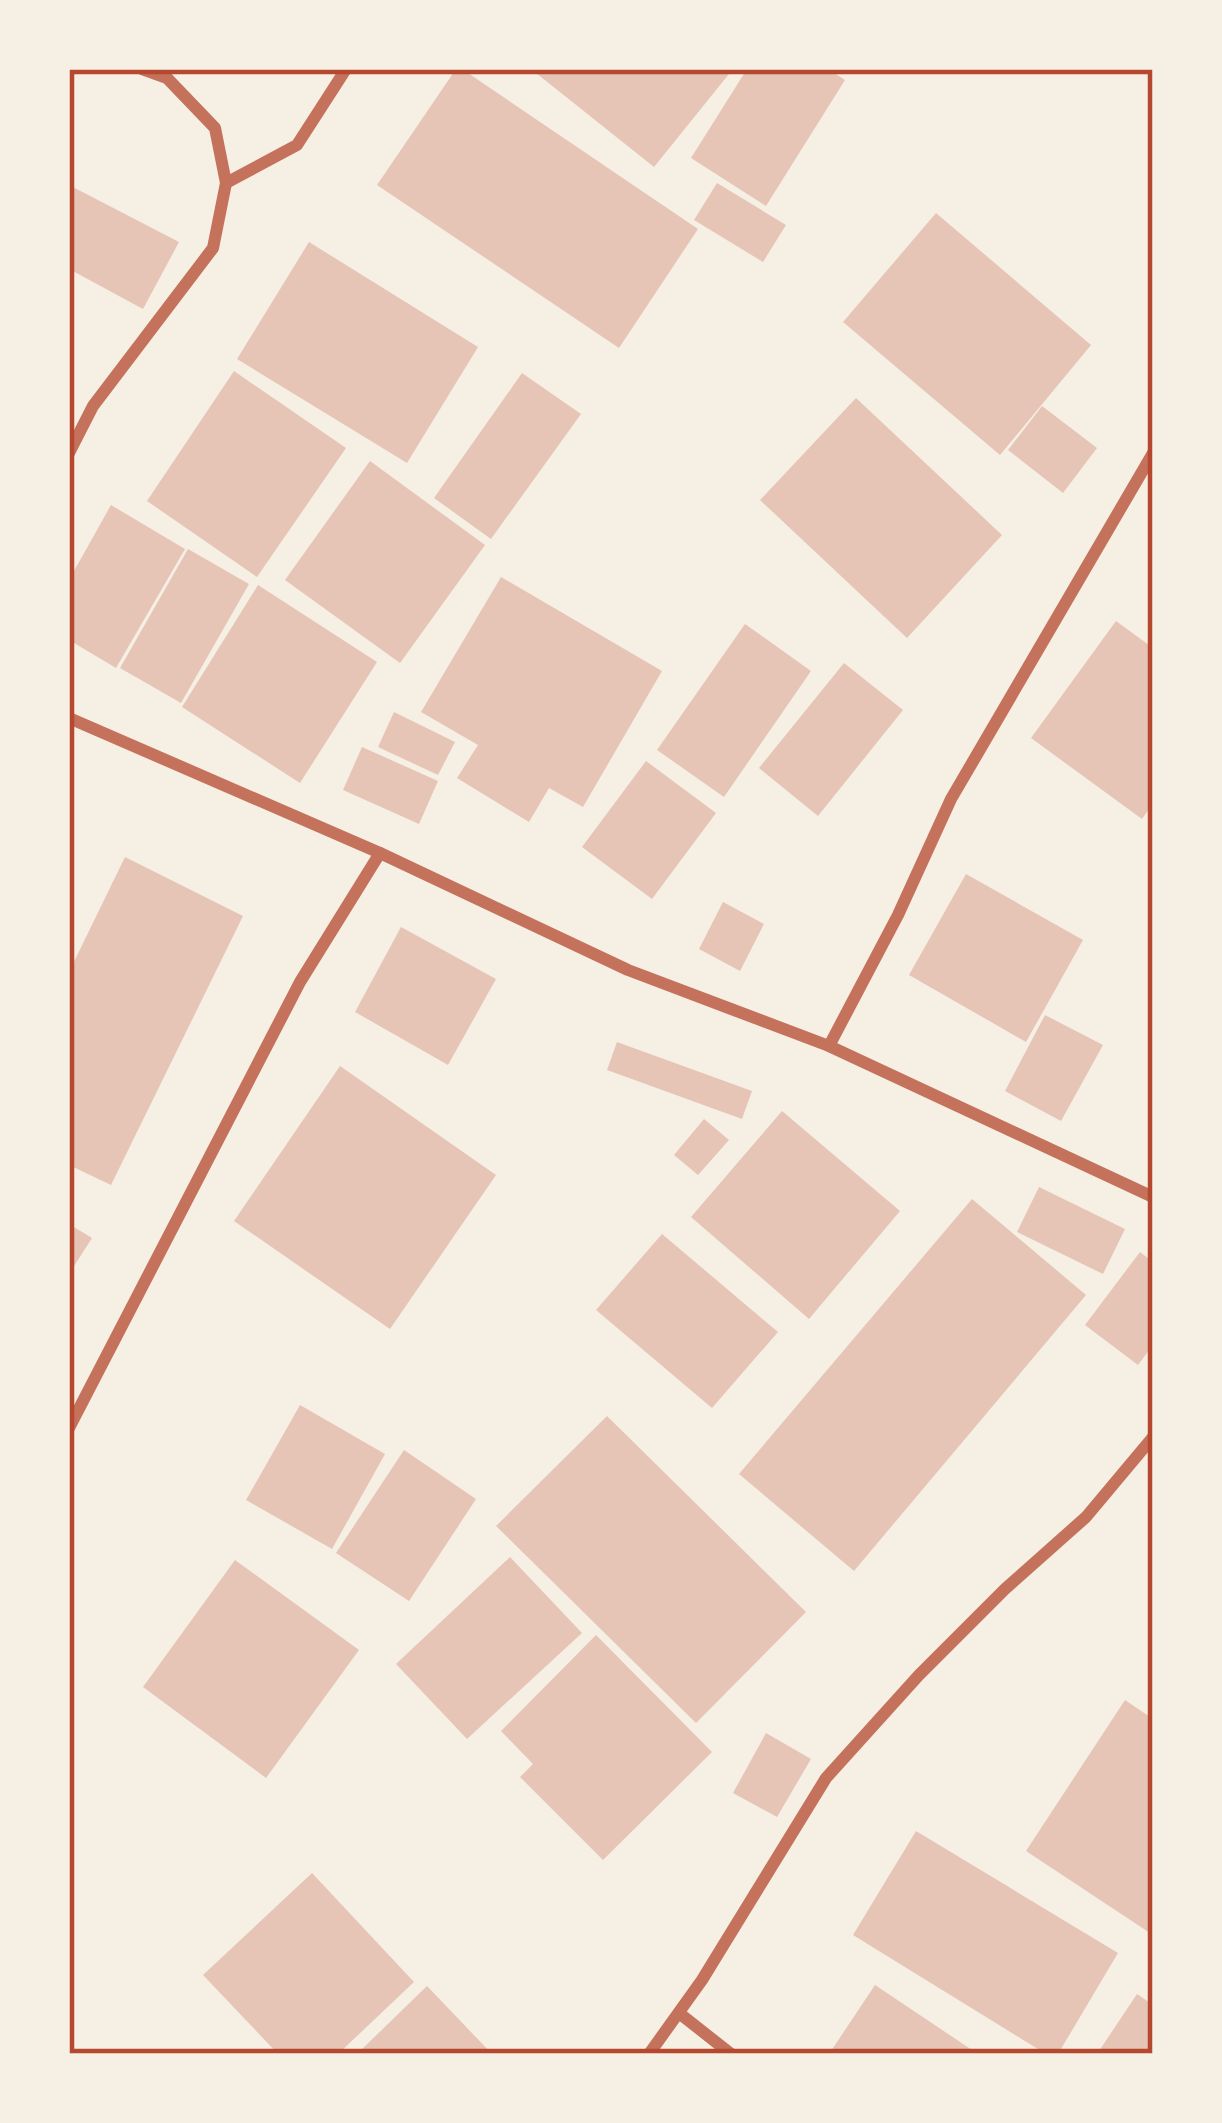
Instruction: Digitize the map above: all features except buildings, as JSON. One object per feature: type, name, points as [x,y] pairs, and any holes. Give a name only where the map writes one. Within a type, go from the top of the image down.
[{"type":"street","points":[[69,453],[93,406],[213,248],[226,183],[215,128],[167,78],[142,69]]},
{"type":"street","points":[[226,183],[297,145],[346,69]]},
{"type":"street","points":[[829,1046],[952,799],[1153,453]]},
{"type":"street","points":[[69,718],[380,853],[628,970],[829,1046],[1153,1197]]},
{"type":"street","points":[[69,1427],[300,982],[380,853]]},
{"type":"street","points":[[649,2054],[826,1778],[1005,1589],[1086,1517],[1153,1437]]},
{"type":"street","points":[[679,2013],[731,2054]]}]
